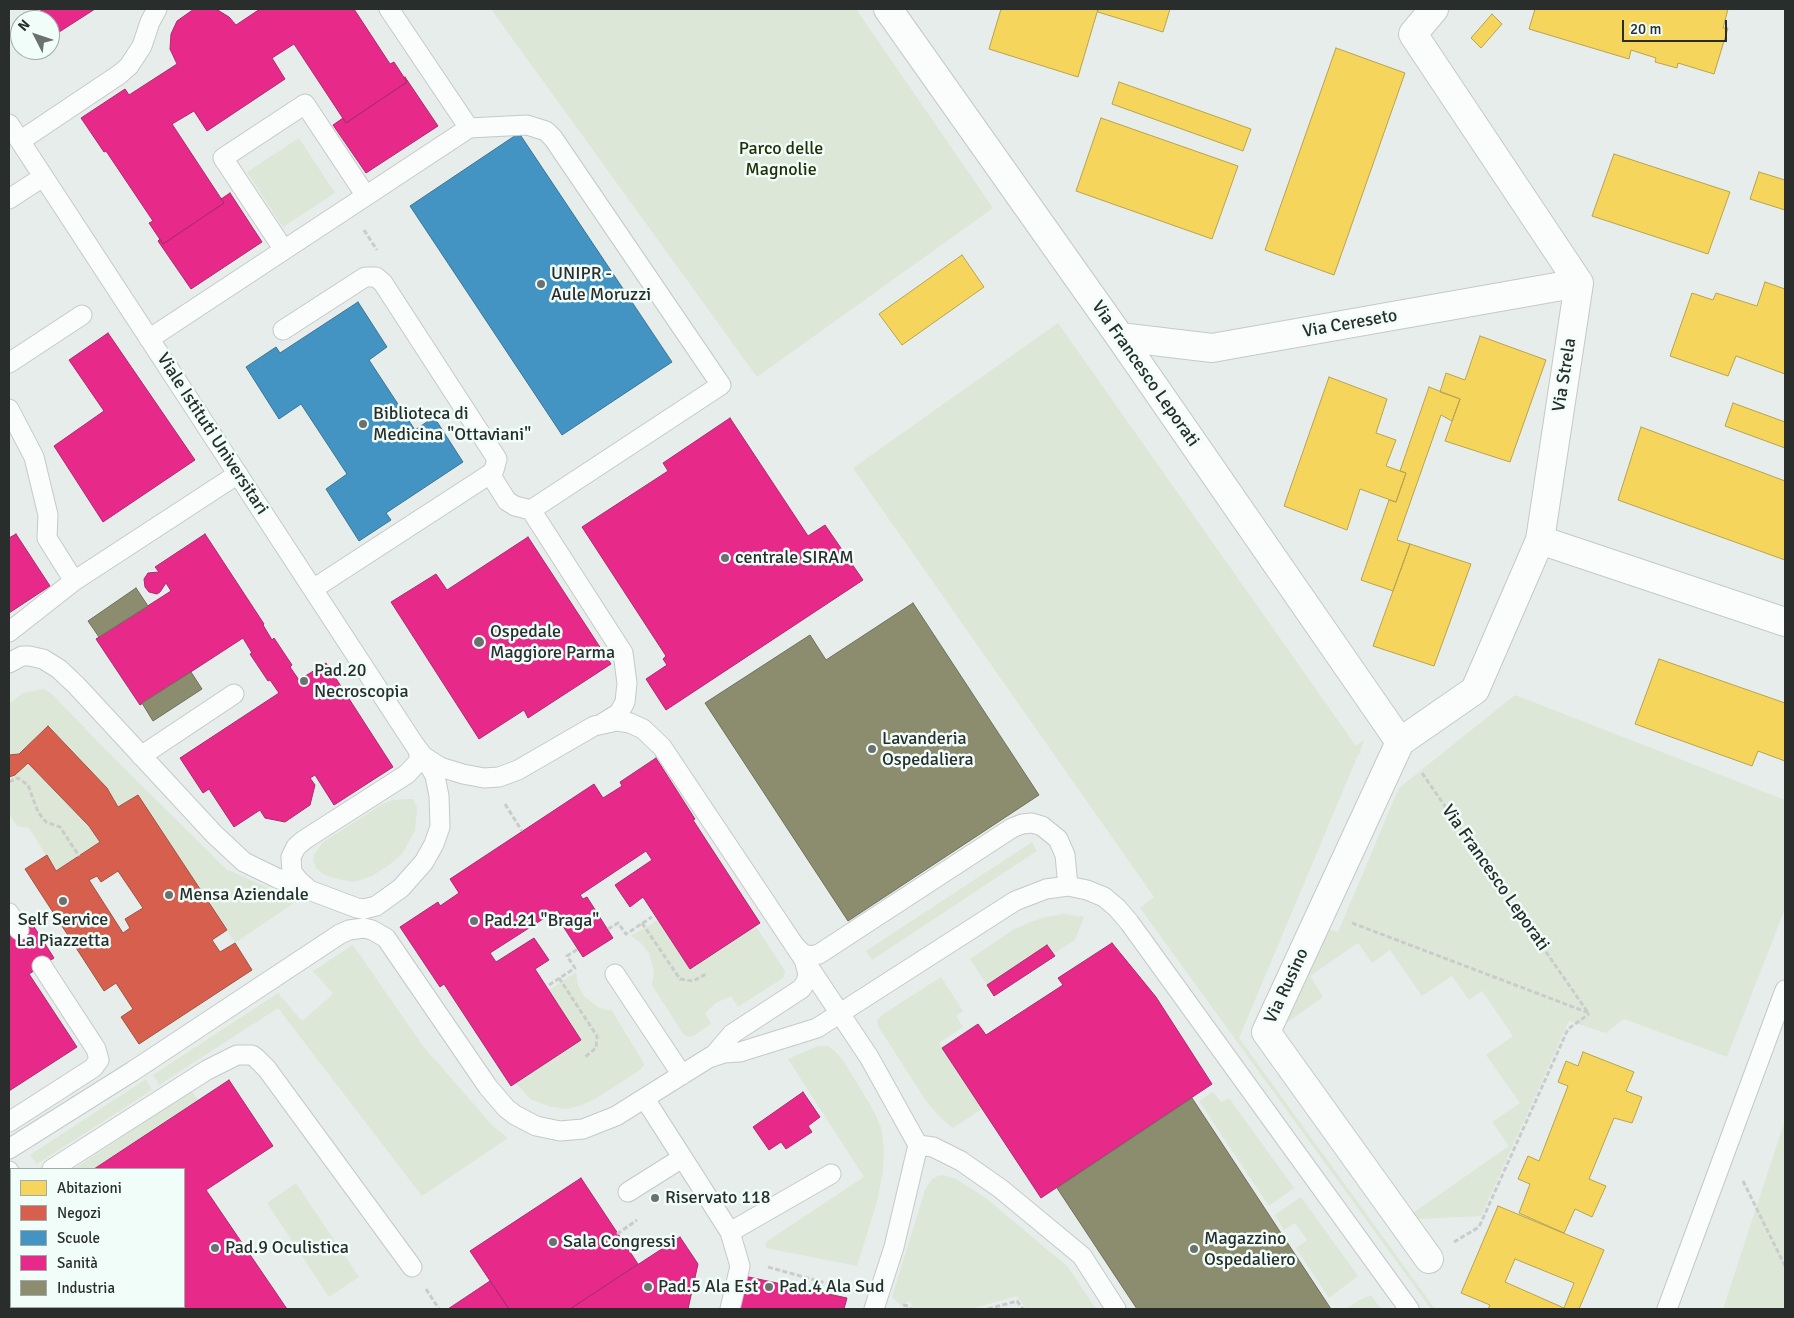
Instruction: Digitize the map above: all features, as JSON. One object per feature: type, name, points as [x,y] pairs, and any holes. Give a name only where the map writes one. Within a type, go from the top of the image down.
[{"type":"street","name":"Via Francesco Leporati","points":[[888,9],[1120,337],[1400,742]]},
{"type":"street","points":[[1434,9],[1413,34],[1579,283]]},
{"type":"street","name":"Via Cereseto","points":[[1120,337],[1212,348],[1579,283]]},
{"type":"street","name":"Via Strela","points":[[1540,540],[1579,283]]},
{"type":"street","points":[[1400,742],[1475,690],[1540,540],[1785,622]]},
{"type":"street","name":"Via Rusino","points":[[1400,742],[1266,1032],[1429,1259]]},
{"type":"lane","points":[[20,141],[129,66],[142,46],[150,22],[157,9]]},
{"type":"lane","points":[[389,9],[469,128]]},
{"type":"lane","points":[[284,250],[223,158],[305,104],[366,196]]},
{"type":"lane","name":"Viale Istituti Universitari","points":[[9,124],[419,750],[434,776],[439,796],[440,816],[438,836],[427,858],[414,875],[401,888],[366,910],[349,930],[340,934],[133,1071],[9,1149]]},
{"type":"lane","points":[[150,339],[469,128],[527,125],[546,131],[553,138],[720,385],[531,510]]},
{"type":"lane","points":[[9,199],[43,176]]},
{"type":"lane","points":[[283,330],[364,276],[376,277],[383,283],[496,456],[497,465],[490,474],[313,589]]},
{"type":"lane","points":[[9,363],[82,315]]},
{"type":"lane","points":[[9,409],[34,457],[48,515],[47,538],[74,581]]},
{"type":"lane","points":[[9,632],[74,581],[238,474]]},
{"type":"lane","points":[[419,750],[440,767],[484,778],[499,777],[518,770],[575,736],[612,718],[618,713],[625,702],[627,683],[623,653],[531,510],[515,506],[508,501],[490,474]]},
{"type":"lane","points":[[9,663],[22,656],[36,657],[51,664],[76,685],[214,834],[239,858],[255,868],[366,910],[488,1087],[506,1108],[515,1115],[536,1126],[547,1129],[572,1131],[606,1121],[712,1057],[724,1052],[740,1052],[817,1028],[1015,901],[1046,889],[1068,886],[1096,893],[1124,915],[1409,1309]]},
{"type":"lane","points":[[141,756],[234,694]]},
{"type":"lane","points":[[602,723],[617,721],[643,728],[662,747],[869,1057],[918,1145],[894,1247],[874,1309]]},
{"type":"lane","points":[[310,890],[302,885],[292,872],[291,857],[296,847],[411,771],[417,765],[419,750]]},
{"type":"lane","points":[[794,946],[803,954],[811,956],[819,954],[1012,828],[1022,824],[1032,823],[1042,826],[1058,839],[1065,855],[1068,886]]},
{"type":"lane","points":[[9,914],[19,930]]},
{"type":"lane","points":[[349,930],[364,928],[386,938]]},
{"type":"lane","points":[[712,1057],[732,1034],[801,988],[806,982],[808,974],[805,963]]},
{"type":"lane","points":[[9,1122],[93,1068],[99,1060],[96,1049],[42,966]]},
{"type":"lane","points":[[615,974],[682,1075]]},
{"type":"lane","points":[[1667,1309],[1785,990]]},
{"type":"lane","points":[[54,1168],[207,1070],[237,1055],[252,1055],[267,1069],[412,1267]]},
{"type":"lane","points":[[644,1099],[730,1232],[740,1266],[730,1309]]},
{"type":"lane","points":[[918,1145],[933,1147],[961,1161],[982,1174],[1009,1195],[1082,1256],[1116,1309]]},
{"type":"lane","points":[[628,1192],[682,1158]]},
{"type":"lane","points":[[9,1171],[10,1175]]},
{"type":"lane","points":[[730,1232],[831,1174]]},
{"type":"path","points":[[350,207],[378,252],[380,262],[376,277]]},
{"type":"path","name":"Via Francesco Leporati","points":[[1400,742],[1589,1014]]},
{"type":"path","points":[[9,782],[18,778],[28,785],[38,812],[46,822],[60,827],[79,856]]},
{"type":"path","points":[[502,800],[522,831]]},
{"type":"path","points":[[1322,912],[1589,1014]]},
{"type":"path","points":[[608,929],[618,923],[626,934],[652,917]]},
{"type":"path","points":[[642,923],[680,978],[693,981],[708,973]]},
{"type":"path","points":[[549,985],[575,968],[567,956],[578,948]]},
{"type":"path","points":[[559,978],[597,1036],[596,1048],[584,1058]]},
{"type":"path","points":[[1429,1259],[1479,1226],[1568,1030],[1589,1014]]},
{"type":"path","points":[[1741,1176],[1785,1266]]},
{"type":"path","points":[[988,1309],[1017,1301],[1023,1309]]},
{"type":"green space","name":"Parco delle Magnolie","points":[[491,9],[856,9],[993,208],[757,377]]},
{"type":"green space","points":[[299,138],[335,193],[283,227],[247,172]]},
{"type":"green space","points":[[1058,323],[1356,746],[1364,740],[1361,754],[1358,755],[1239,1038],[1435,1309],[1431,1309],[1140,908],[1154,897],[853,468]]},
{"type":"green space","points":[[44,689],[53,695],[226,869],[297,901],[235,943],[138,795],[118,807],[107,788],[48,726],[19,754],[9,755],[9,704],[23,693]]},
{"type":"green space","points":[[1515,695],[1785,800],[1785,909],[1727,1057],[1624,1019],[1606,1033],[1569,1021],[1481,1216],[1416,1219],[1413,1213],[1509,1146],[1492,1122],[1520,1103],[1486,1055],[1513,1036],[1482,991],[1469,1000],[1452,976],[1422,996],[1390,950],[1372,963],[1358,943],[1310,976],[1323,997],[1282,1026],[1326,928],[1338,932],[1399,788]]},
{"type":"green space","points":[[28,763],[89,826],[100,842],[56,871],[29,828],[17,826],[9,814],[9,777],[15,775]]},
{"type":"green space","points":[[413,799],[417,807],[415,831],[402,854],[389,865],[372,876],[354,882],[333,878],[323,874],[316,868],[313,860],[314,855],[322,843],[381,805],[392,800]]},
{"type":"green space","points":[[1032,842],[1037,851],[872,960],[866,951]]},
{"type":"green space","points":[[1064,914],[1084,917],[1075,940],[1053,954],[1047,946],[987,985],[970,959],[1013,930],[1045,917]]},
{"type":"green space","points":[[658,920],[690,969],[755,925],[785,971],[783,978],[738,1007],[731,996],[716,1003],[705,1013],[711,1024],[693,1036],[688,1037],[683,1034],[652,985],[654,972],[649,953],[641,943],[631,936]]},
{"type":"green space","points":[[353,945],[423,1046],[492,1125],[508,1138],[422,1196],[278,1008],[159,1085],[153,1075],[278,993],[302,1021],[333,994],[313,971]]},
{"type":"green space","points":[[576,972],[578,985],[584,996],[599,1008],[612,1011],[644,1065],[640,1070],[595,1099],[582,1105],[567,1109],[551,1107],[530,1099],[516,1083],[581,1040],[549,990]]},
{"type":"green space","points":[[941,977],[963,1011],[956,1016],[963,1027],[939,1043],[982,1109],[953,1128],[926,1101],[878,1026],[877,1021],[882,1015]]},
{"type":"green space","points":[[818,1046],[828,1046],[844,1062],[871,1106],[881,1127],[884,1150],[883,1171],[877,1202],[857,1266],[766,1248],[766,1242],[864,1177],[788,1059]]},
{"type":"green space","points":[[146,1079],[152,1090],[37,1164],[30,1155]]},
{"type":"green space","points":[[191,1090],[198,1100],[96,1168],[75,1168]]},
{"type":"green space","points":[[1213,1092],[1221,1102],[1229,1098],[1294,1188],[1269,1206],[1199,1101]]},
{"type":"green space","points":[[1785,1120],[1785,1309],[1723,1309]]},
{"type":"green space","points":[[941,1175],[956,1179],[986,1198],[1068,1267],[1096,1309],[1026,1309],[1017,1296],[971,1309],[914,1309],[909,1301],[902,1306],[892,1297],[925,1190],[932,1179]]},
{"type":"green space","points":[[296,1183],[359,1277],[329,1297],[267,1203]]},
{"type":"green space","points":[[1301,1197],[1358,1276],[1329,1298],[1296,1248],[1307,1240],[1295,1223],[1284,1230],[1275,1215]]},
{"type":"green space","points":[[9,1285],[10,1308],[84,1309],[9,1309]]},
{"type":"green space","points":[[1371,1295],[1381,1309],[1346,1309],[1358,1301]]},
{"type":"building: Abitazioni","points":[[1001,9],[1098,9],[1078,77],[989,49]]},
{"type":"building: Abitazioni","points":[[1098,9],[1170,9],[1163,32],[1098,12]]},
{"type":"building: Abitazioni","points":[[1535,9],[1728,9],[1723,28],[1728,28],[1714,74],[1678,63],[1677,68],[1655,62],[1656,58],[1631,50],[1629,59],[1529,29]]},
{"type":"building: Abitazioni","points":[[1492,14],[1502,24],[1481,48],[1471,38]]},
{"type":"building: Abitazioni","points":[[1336,48],[1405,73],[1334,275],[1265,250]]},
{"type":"building: Abitazioni","points":[[1119,82],[1251,129],[1243,151],[1112,104]]},
{"type":"building: Abitazioni","points":[[1101,118],[1238,166],[1212,239],[1076,191]]},
{"type":"building: Abitazioni","points":[[1614,154],[1730,192],[1708,254],[1592,216]]},
{"type":"building: Abitazioni","points":[[1759,172],[1785,180],[1785,210],[1750,199]]},
{"type":"building: Abitazioni","points":[[962,255],[984,287],[902,345],[879,314]]},
{"type":"building: Abitazioni","points":[[1765,282],[1785,289],[1785,374],[1736,356],[1728,376],[1670,356],[1692,293],[1713,300],[1716,293],[1757,306]]},
{"type":"building: Abitazioni","points":[[1480,336],[1546,360],[1510,462],[1445,441],[1460,399],[1440,392],[1446,373],[1465,380]]},
{"type":"building: Abitazioni","points":[[1329,377],[1387,399],[1376,433],[1396,440],[1386,466],[1406,473],[1396,502],[1360,489],[1347,530],[1284,506]]},
{"type":"building: Abitazioni","points":[[1429,387],[1460,399],[1452,421],[1441,415],[1397,540],[1410,544],[1393,591],[1361,580],[1389,500],[1396,502],[1406,473],[1400,471]]},
{"type":"building: Abitazioni","points":[[1733,403],[1785,422],[1785,448],[1725,426]]},
{"type":"building: Abitazioni","points":[[1641,427],[1785,481],[1785,560],[1618,500]]},
{"type":"building: Abitazioni","points":[[1410,544],[1471,564],[1434,666],[1373,646]]},
{"type":"building: Abitazioni","points":[[1659,659],[1785,703],[1785,761],[1758,751],[1752,766],[1635,724]]},
{"type":"building: Abitazioni","points":[[1583,1052],[1634,1072],[1626,1091],[1642,1097],[1632,1123],[1614,1118],[1589,1179],[1606,1186],[1592,1217],[1575,1209],[1564,1233],[1519,1213],[1530,1184],[1518,1179],[1528,1156],[1539,1161],[1568,1086],[1558,1082],[1566,1061],[1578,1066]]},
{"type":"building: Abitazioni","points":[[1498,1206],[1604,1250],[1579,1309],[1488,1309],[1490,1305],[1461,1293]],"holes":[[[1515,1259],[1574,1283],[1564,1308],[1505,1282]]]},
{"type":"building: Negozi","name":"Mensa Aziendale","points":[[48,726],[107,788],[118,807],[138,795],[227,930],[212,940],[220,952],[235,943],[252,970],[139,1044],[121,1017],[133,1009],[116,983],[104,991],[25,869],[47,855],[56,871],[100,842],[89,826],[28,763],[15,775],[9,777],[9,755],[19,754]],"holes":[[[118,871],[143,908],[125,919],[130,928],[123,933],[89,880],[97,876],[101,882]]]},
{"type":"building: Scuole","name":"UNIPR - Aule Moruzzi","points":[[519,133],[672,362],[562,435],[410,206]]},
{"type":"building: Scuole","name":"Biblioteca di Medicina \"Ottaviani\"","points":[[358,302],[387,347],[369,360],[415,430],[434,417],[463,462],[386,513],[391,520],[359,541],[326,489],[347,474],[301,404],[279,419],[246,367],[276,347],[280,353]]},
{"type":"building: Sanità","points":[[95,9],[60,31],[60,10],[41,10]]},
{"type":"building: Sanità","points":[[194,9],[216,9],[229,17],[236,25],[260,9],[354,9],[390,64],[394,62],[407,82],[346,123],[294,44],[272,58],[285,79],[207,131],[194,111],[172,124],[224,203],[163,244],[149,223],[153,221],[106,151],[104,152],[81,118],[125,89],[129,95],[177,64],[170,49],[171,34],[177,21]]},
{"type":"building: Sanità","points":[[405,77],[438,126],[366,173],[333,125],[343,118],[346,123],[407,82]]},
{"type":"building: Sanità","points":[[230,193],[262,242],[191,289],[158,241],[160,239],[163,244],[224,203],[221,199]]},
{"type":"building: Sanità","points":[[108,333],[195,460],[103,522],[54,446],[104,411],[69,360]]},
{"type":"building: Sanità","name":"centrale SIRAM","points":[[730,418],[808,536],[825,525],[863,580],[666,710],[646,679],[667,665],[663,659],[666,656],[582,527],[668,471],[663,463]]},
{"type":"building: Sanità","points":[[16,534],[50,586],[9,613],[9,538]]},
{"type":"building: Sanità","name":"Pad.20 Necroscopia","points":[[205,534],[264,624],[272,640],[274,638],[292,665],[290,667],[299,680],[326,663],[393,767],[334,805],[315,775],[310,778],[315,785],[310,805],[285,822],[265,818],[260,810],[234,827],[209,789],[203,793],[180,758],[279,693],[270,680],[268,681],[250,654],[252,653],[243,638],[140,705],[96,639],[171,591],[166,583],[157,594],[149,592],[145,587],[144,579],[148,573],[159,572],[155,567]]},
{"type":"building: Sanità","points":[[528,537],[611,664],[528,718],[524,710],[479,739],[391,602],[436,574],[447,590]]},
{"type":"building: Sanità","name":"Pad.21 \"Braga\"","points":[[656,758],[695,819],[693,820],[760,923],[690,969],[643,897],[630,907],[615,885],[652,860],[646,851],[580,895],[583,899],[587,897],[613,938],[583,957],[557,917],[560,914],[557,910],[490,953],[496,962],[534,938],[549,960],[535,969],[581,1040],[511,1086],[444,984],[440,987],[400,927],[438,902],[440,906],[459,893],[450,879],[594,784],[603,798],[622,786],[620,782]]},
{"type":"building: Sanità","points":[[31,922],[54,958],[29,974],[77,1047],[9,1091],[9,936]]},
{"type":"building: Sanità","points":[[1112,943],[1156,997],[1212,1084],[1041,1198],[942,1048],[978,1024],[986,1035],[1063,985],[1058,978]]},
{"type":"building: Sanità","points":[[1047,945],[1055,956],[994,996],[987,985]]},
{"type":"building: Sanità","name":"Pad.9 Oculistica","points":[[229,1080],[273,1146],[206,1190],[287,1309],[148,1309],[185,1308],[185,1168],[96,1168]]},
{"type":"building: Sanità","points":[[803,1092],[820,1117],[808,1126],[812,1132],[786,1149],[781,1142],[769,1150],[753,1127]]},
{"type":"building: Sanità","name":"Sala Congressi","points":[[581,1178],[638,1264],[570,1309],[509,1309],[470,1251]]},
{"type":"building: Sanità","name":"Pad.5 Ala Est","points":[[680,1237],[698,1264],[688,1309],[570,1309]]},
{"type":"building: Sanità","name":"Pad.4 Ala Sud","points":[[744,1276],[847,1298],[844,1309],[738,1309]]},
{"type":"building: Sanità","points":[[490,1281],[509,1309],[448,1309]]},
{"type":"building: Industria","points":[[136,588],[148,606],[99,637],[88,621]]},
{"type":"building: Industria","name":"Lavanderia Ospedaliera","points":[[913,603],[1039,795],[848,921],[705,703],[810,635],[826,660]]},
{"type":"building: Industria","points":[[191,672],[202,689],[153,721],[142,703]]},
{"type":"building: Industria","name":"Magazzino Ospedaliero","points":[[1192,1098],[1331,1309],[1137,1309],[1057,1188]]},
{"type":"place","name":"UNIPR - Aule Moruzzi","points":[[541,284]]},
{"type":"place","name":"Biblioteca di Medicina \"Ottaviani\"","points":[[363,424]]},
{"type":"place","name":"centrale SIRAM","points":[[725,558]]},
{"type":"place","name":"Ospedale Maggiore Parma","points":[[479,642]]},
{"type":"place","name":"Pad.20 Necroscopia","points":[[304,681]]},
{"type":"place","name":"Lavanderia Ospedaliera","points":[[872,749]]},
{"type":"place","name":"Mensa Aziendale","points":[[169,895]]},
{"type":"place","name":"Self Service La Piazzetta","points":[[63,901]]},
{"type":"place","name":"Pad.21 \"Braga\"","points":[[474,921]]},
{"type":"place","name":"Riservato 118","points":[[655,1198]]},
{"type":"place","name":"Sala Congressi","points":[[553,1242]]},
{"type":"place","name":"Pad.9 Oculistica","points":[[215,1248]]},
{"type":"place","name":"Magazzino Ospedaliero","points":[[1194,1249]]},
{"type":"place","name":"Pad.5 Ala Est","points":[[648,1287]]},
{"type":"place","name":"Pad.4 Ala Sud","points":[[769,1287]]}]
